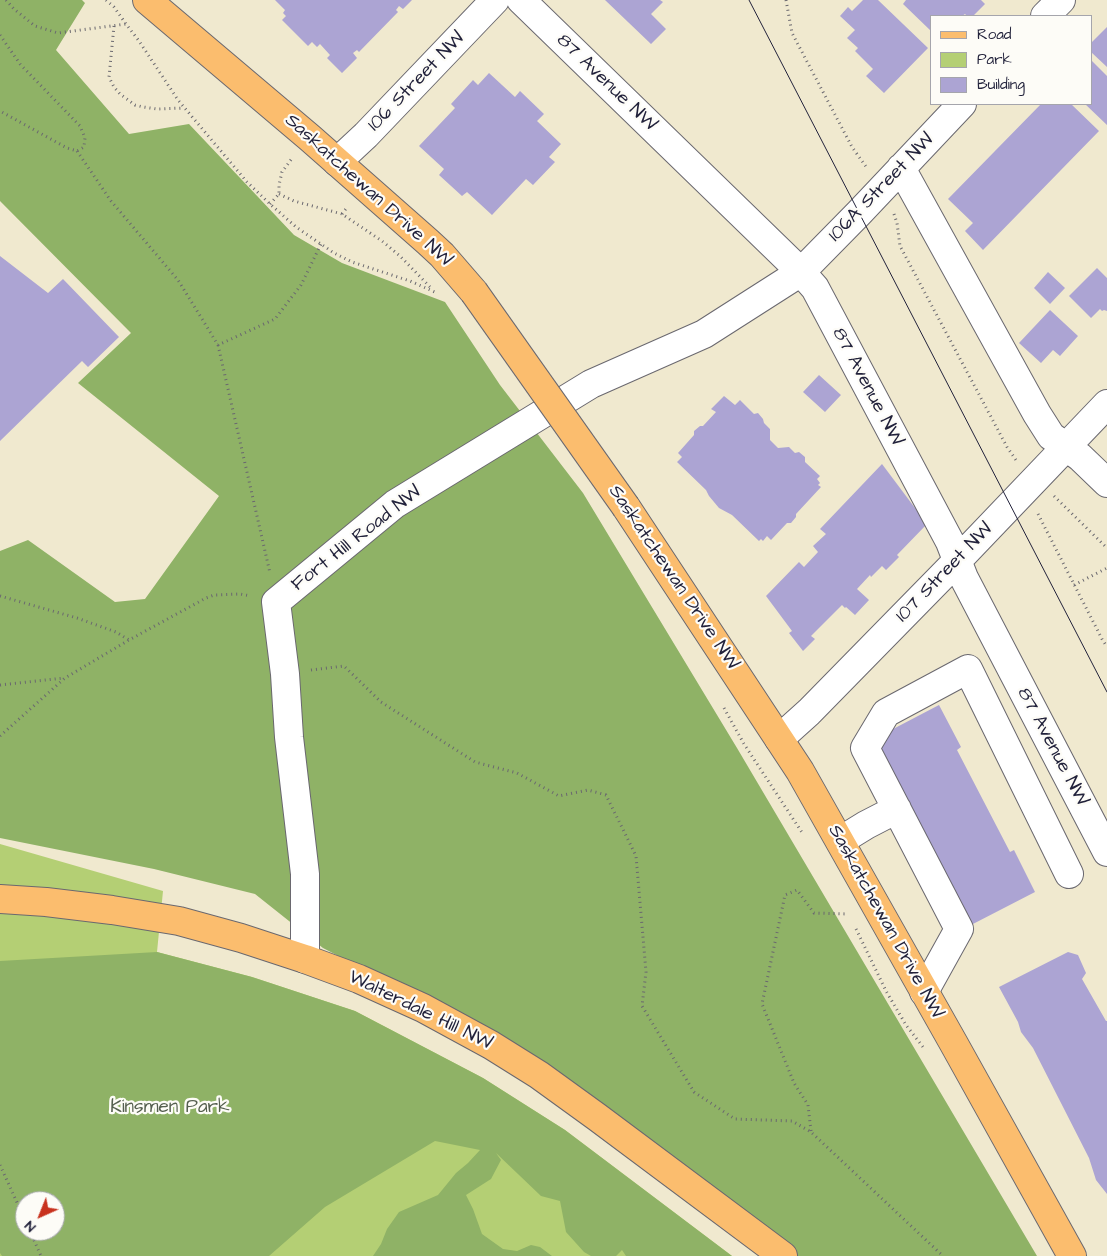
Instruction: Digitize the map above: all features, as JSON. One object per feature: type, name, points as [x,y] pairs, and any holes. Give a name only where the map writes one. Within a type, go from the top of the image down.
[{"type":"main road","name":"Saskatchewan Drive NW","points":[[147,0],[442,254],[474,292],[626,507],[780,738],[840,841],[1072,1256]]},
{"type":"main road","name":"Walterdale Hill NW","points":[[0,899],[46,902],[179,921],[305,958],[359,979],[424,1008],[491,1045],[539,1076],[783,1256]]},
{"type":"street","name":"106 Street NW","points":[[337,162],[366,135],[495,0]]},
{"type":"street","name":"87 Avenue NW","points":[[521,0],[801,272],[815,288],[950,542],[964,578],[1107,852]]},
{"type":"street","points":[[1047,15],[1061,0]]},
{"type":"street","name":"106A Street NW","points":[[801,272],[961,105]]},
{"type":"street","points":[[901,168],[1051,436],[1080,457],[1107,483]]},
{"type":"street","name":"Fort Hill Road NW","points":[[305,958],[305,874],[276,602],[395,504],[591,384],[704,334],[801,272]]},
{"type":"street","name":"107 Street NW","points":[[780,738],[809,712],[958,561],[1107,404]]},
{"type":"street","points":[[924,992],[959,929],[866,748],[886,713],[968,669],[1069,874]]},
{"type":"street","points":[[840,841],[897,809]]},
{"type":"path","points":[[6,0],[35,26],[58,33],[126,24]]},
{"type":"path","points":[[106,0],[114,7],[139,41],[178,100],[248,182],[296,227],[334,253],[352,262],[440,294]]},
{"type":"path","points":[[786,0],[792,33],[852,148],[867,168]]},
{"type":"path","points":[[114,26],[109,77],[120,94],[135,105],[143,107],[157,109],[185,108]]},
{"type":"path","points":[[0,35],[20,64],[80,126],[85,138],[84,147],[78,151]]},
{"type":"path","points":[[0,111],[67,148],[78,151],[111,201],[178,280],[218,345],[276,602],[240,594],[214,595],[206,598],[64,678],[0,736]]},
{"type":"path","points":[[270,204],[279,194],[282,172],[295,156]]},
{"type":"path","points":[[279,194],[294,201],[342,214],[382,241],[400,256],[433,290]]},
{"type":"path","points":[[890,209],[897,223],[900,246],[1016,461]]},
{"type":"path","points":[[218,345],[275,319],[301,285],[320,244]]},
{"type":"path","points":[[1050,492],[1107,548]]},
{"type":"path","points":[[1034,508],[1107,647]]},
{"type":"path","points":[[1074,585],[1107,568]]},
{"type":"path","points":[[0,596],[116,632],[129,640]]},
{"type":"path","points":[[285,674],[344,666],[381,702],[475,762],[517,773],[559,796],[588,790],[606,795],[636,856],[646,972],[642,1006],[694,1092],[735,1119],[792,1121],[811,1132],[943,1256]]},
{"type":"path","points":[[0,685],[64,678]]},
{"type":"path","points":[[722,705],[744,744],[807,840]]},
{"type":"path","points":[[811,1132],[808,1105],[794,1083],[762,1004],[785,895],[796,890],[814,914],[848,914],[844,906]]},
{"type":"path","points":[[0,1165],[15,1198]]},
{"type":"path","points":[[34,1241],[41,1256]]},
{"type":"green space","points":[[0,0],[82,0],[85,3],[56,50],[129,134],[189,124],[294,235],[342,263],[445,302],[500,385],[583,493],[737,748],[1037,1256],[796,1256],[464,1021],[323,948],[255,894],[154,869],[0,838],[0,551],[28,540],[115,602],[145,599],[219,496],[78,383],[131,333],[0,201]]},
{"type":"green space","name":"Kinsmen Park","points":[[0,844],[163,891],[157,952],[252,977],[355,1011],[483,1078],[565,1130],[732,1256],[0,1256]]},
{"type":"green space","name":"Kinsmen Park","points":[[157,952],[252,977],[355,1011],[483,1078],[565,1130],[732,1256],[626,1256],[622,1250],[616,1256],[591,1256],[584,1252],[566,1232],[560,1201],[541,1196],[496,1153],[501,1160],[491,1179],[466,1195],[482,1234],[503,1249],[517,1251],[531,1245],[540,1247],[552,1256],[373,1256],[381,1244],[387,1229],[399,1212],[438,1195],[456,1173],[480,1150],[435,1141],[325,1207],[269,1256],[2,1256],[0,1253],[0,961]]},
{"type":"building","points":[[275,0],[412,0],[403,9],[399,6],[396,10],[398,12],[359,52],[357,50],[353,53],[357,58],[342,73],[327,58],[330,55],[320,44],[317,47],[312,42],[308,46],[282,20],[286,16],[283,13],[285,10]]},
{"type":"building","points":[[605,0],[660,0],[663,2],[651,14],[666,29],[651,44]]},
{"type":"building","points":[[863,0],[878,0],[928,48],[884,93],[866,76],[873,69],[855,51],[858,48],[847,38],[855,30],[840,16],[848,7],[852,11]]},
{"type":"building","points":[[906,0],[981,0],[985,4],[974,15],[930,15],[930,30],[903,4]]},
{"type":"building","points":[[1107,27],[1107,67],[1092,53],[1092,42]]},
{"type":"building","points":[[1092,61],[1107,76],[1107,125],[1086,105],[1092,105]]},
{"type":"building","points":[[489,73],[515,97],[520,91],[544,114],[537,121],[561,144],[549,157],[555,162],[533,185],[526,179],[492,215],[467,192],[462,196],[439,175],[444,169],[419,146],[455,108],[451,104],[473,80],[478,85]]},
{"type":"building","points":[[1040,105],[1072,105],[1099,131],[983,250],[965,231],[973,223],[948,199]]},
{"type":"building","points":[[0,256],[48,293],[63,279],[119,337],[88,367],[82,361],[0,441]]},
{"type":"building","points":[[1097,268],[1107,278],[1107,311],[1100,309],[1091,318],[1069,296]]},
{"type":"building","points":[[1048,272],[1065,288],[1050,304],[1034,288]]},
{"type":"building","points":[[1050,310],[1078,336],[1060,356],[1053,350],[1041,363],[1019,343]]},
{"type":"building","points":[[819,375],[841,395],[825,412],[803,392]]},
{"type":"building","points":[[724,396],[735,405],[740,400],[754,414],[758,413],[770,429],[770,440],[778,448],[789,447],[795,453],[799,452],[805,457],[805,462],[820,476],[817,479],[820,483],[818,485],[821,487],[796,514],[791,523],[787,523],[771,540],[767,536],[763,541],[761,539],[759,541],[732,515],[719,508],[706,490],[677,462],[682,457],[678,453],[694,435],[694,431],[703,426],[716,412],[711,409]]},
{"type":"building","points":[[882,464],[927,524],[897,555],[899,557],[886,570],[882,566],[871,577],[870,575],[857,589],[869,600],[855,615],[842,605],[811,636],[815,639],[803,651],[789,633],[792,631],[766,596],[799,562],[804,567],[818,552],[813,546],[826,534],[820,529]]},
{"type":"building","points":[[939,705],[961,747],[957,750],[1010,852],[1014,850],[1035,892],[971,925],[874,739]]},
{"type":"building","points":[[1068,952],[1078,955],[1086,973],[1082,979],[1107,1021],[1107,1194],[1096,1180],[1089,1158],[1033,1048],[1021,1032],[1018,1022],[999,987]]},
{"type":"tram line","points":[[749,0],[1107,692]]}]
